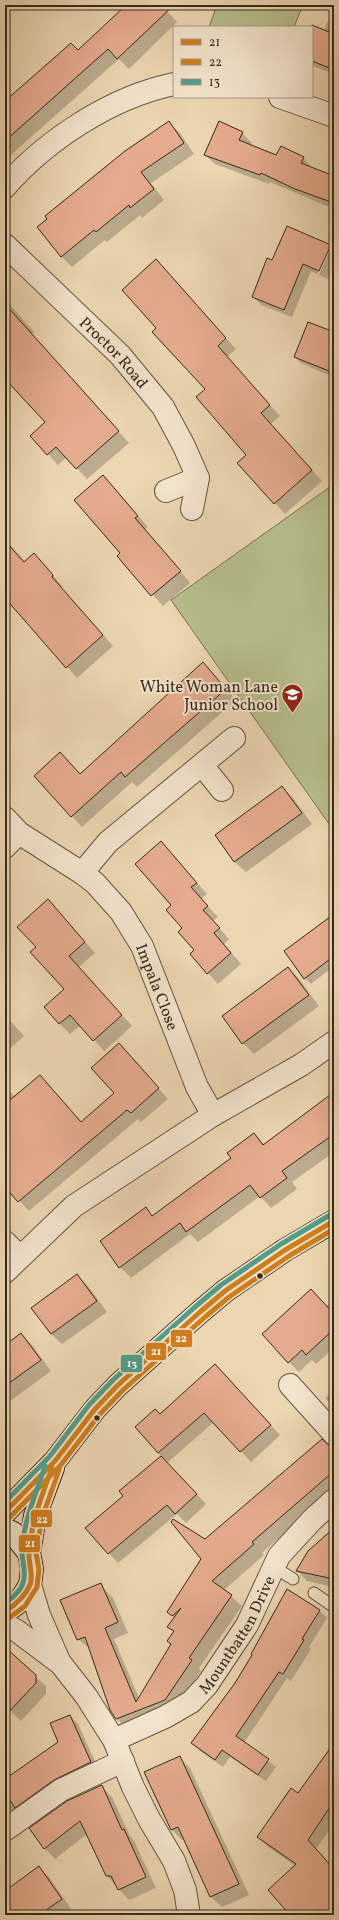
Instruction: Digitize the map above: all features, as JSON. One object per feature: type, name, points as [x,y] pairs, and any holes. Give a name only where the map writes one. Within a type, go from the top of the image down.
[{"type":"street","points":[[5,187],[49,144],[96,114],[151,89],[173,84]]},
{"type":"street","points":[[285,98],[334,116]]},
{"type":"street","name":"Proctor Road","points":[[5,245],[120,355],[163,407],[184,446],[198,478]]},
{"type":"street","points":[[166,491],[198,478]]},
{"type":"street","points":[[192,509],[198,478]]},
{"type":"street","points":[[82,873],[108,842],[234,738]]},
{"type":"street","points":[[202,765],[222,790]]},
{"type":"street","name":"Impala Close","points":[[10,833],[82,873],[95,883],[121,912],[142,946],[197,1087],[213,1115]]},
{"type":"street","points":[[5,1272],[13,1250],[74,1206],[213,1115],[301,1065],[334,1042]]},
{"type":"street","points":[[5,1512],[55,1461],[95,1409],[118,1385],[200,1312],[231,1287],[285,1250],[334,1221]]},
{"type":"street","points":[[298,1390],[334,1434]]},
{"type":"street","points":[[55,1461],[35,1516],[29,1553],[32,1569],[30,1585],[39,1615],[61,1664],[86,1696],[114,1740],[133,1787],[149,1819],[174,1861],[185,1890],[189,1915]]},
{"type":"street","name":"Mountbatten Drive","points":[[114,1740],[191,1702],[207,1685],[247,1625],[279,1556],[312,1520],[334,1500]]},
{"type":"street","points":[[5,1529],[13,1533],[29,1553]]},
{"type":"street","points":[[5,1612],[20,1601],[30,1585]]},
{"type":"street","points":[[5,1624],[18,1631],[61,1664]]},
{"type":"street","points":[[5,1830],[61,1790],[123,1761]]},
{"type":"lane","points":[[274,1567],[293,1579]]},
{"type":"lane","points":[[314,1593],[334,1607]]},
{"type":"green space","points":[[217,5],[303,5],[294,26],[209,26]]},
{"type":"green space","name":"White Woman Lane Junior School","points":[[334,484],[334,831],[171,600]]},
{"type":"building","points":[[126,5],[174,5],[117,59],[108,49],[5,141],[5,101],[71,43],[78,50]]},
{"type":"building","points":[[312,26],[334,34],[334,70],[313,61]]},
{"type":"building","points":[[169,121],[184,143],[141,172],[154,189],[130,208],[129,205],[96,232],[94,230],[61,257],[37,227],[47,219],[45,216],[125,151]]},
{"type":"building","points":[[219,121],[243,132],[239,140],[276,155],[281,146],[304,157],[301,163],[334,176],[334,203],[295,189],[261,173],[260,175],[204,155]]},
{"type":"building","points":[[287,226],[331,245],[319,271],[303,264],[284,310],[252,297],[267,258],[272,260]]},
{"type":"building","points":[[156,259],[226,338],[218,346],[270,405],[261,413],[312,470],[274,504],[237,463],[246,455],[196,397],[205,389],[152,332],[156,328],[122,290]]},
{"type":"building","points":[[5,304],[119,431],[76,469],[56,447],[47,455],[30,436],[45,422],[5,379]]},
{"type":"building","points":[[308,322],[334,332],[334,373],[294,357]]},
{"type":"building","points":[[103,475],[138,516],[135,518],[181,571],[151,596],[117,556],[120,553],[74,500]]},
{"type":"building","points":[[5,541],[24,562],[34,553],[53,575],[52,577],[103,635],[66,668],[5,598]]},
{"type":"building","points":[[203,662],[226,689],[125,777],[121,772],[71,817],[34,776],[60,752],[80,774]]},
{"type":"building","points":[[282,786],[302,813],[234,862],[215,835]]},
{"type":"building","points":[[161,841],[197,883],[191,887],[208,906],[203,910],[220,928],[214,933],[231,953],[207,974],[190,954],[194,950],[178,932],[182,928],[166,910],[171,905],[135,864]]},
{"type":"building","points":[[48,899],[85,942],[69,956],[122,1015],[93,1041],[70,1015],[59,1024],[44,1007],[64,989],[30,952],[36,947],[17,927]]},
{"type":"building","points":[[334,914],[334,956],[304,979],[284,951]]},
{"type":"building","points":[[288,967],[309,995],[242,1044],[222,1016]]},
{"type":"building","points":[[119,1043],[159,1088],[131,1113],[127,1110],[18,1202],[5,1187],[5,1104],[40,1075],[81,1122],[114,1093],[91,1068]]},
{"type":"building","points":[[334,1092],[334,1134],[282,1171],[287,1178],[260,1198],[250,1185],[186,1232],[180,1223],[119,1268],[100,1241],[146,1207],[152,1216],[231,1158],[227,1153],[254,1133],[263,1145]]},
{"type":"building","points":[[77,1274],[97,1301],[51,1334],[31,1308]]},
{"type":"building","points":[[311,1289],[334,1314],[334,1329],[306,1355],[302,1350],[288,1363],[262,1334]]},
{"type":"building","points":[[21,1333],[41,1360],[5,1386],[5,1345]]},
{"type":"building","points":[[215,1364],[271,1425],[240,1452],[204,1413],[158,1453],[135,1427],[155,1409],[160,1414]]},
{"type":"building","points":[[322,1439],[330,1446],[334,1446],[334,1471],[252,1542],[254,1544],[212,1581],[232,1595],[189,1658],[192,1660],[165,1700],[116,1719],[110,1710],[85,1637],[77,1640],[60,1600],[101,1583],[118,1622],[105,1628],[136,1702],[171,1644],[167,1641],[174,1631],[167,1627],[181,1608],[172,1616],[167,1612],[201,1559],[171,1522],[173,1519],[205,1539]]},
{"type":"building","points":[[161,1456],[197,1494],[175,1514],[167,1505],[108,1554],[85,1528],[123,1496],[119,1491]]},
{"type":"building","points":[[334,1528],[334,1579],[296,1571],[308,1551]]},
{"type":"building","points":[[287,1589],[320,1610],[283,1674],[279,1672],[236,1736],[269,1759],[258,1775],[222,1750],[215,1760],[191,1743],[235,1683],[252,1655],[251,1654]]},
{"type":"building","points":[[5,1647],[36,1675],[36,1683],[5,1716]]},
{"type":"building","points":[[70,1715],[91,1762],[54,1780],[15,1808],[5,1793],[5,1779],[58,1742],[50,1723]]},
{"type":"building","points":[[334,1743],[334,1801],[308,1840],[334,1869],[334,1915],[290,1915],[268,1890],[296,1864],[257,1837],[291,1788],[298,1793]]},
{"type":"building","points":[[180,1756],[239,1884],[210,1897],[178,1827],[171,1830],[144,1772]]},
{"type":"building","points":[[102,1785],[122,1830],[124,1829],[146,1877],[118,1890],[111,1876],[106,1876],[80,1821],[44,1849],[29,1828],[67,1801]]},
{"type":"building","points":[[39,1866],[62,1899],[39,1915],[5,1915],[5,1891]]},
{"type":"transit line","name":"13","points":[[5,1502],[50,1456],[89,1405],[113,1380],[195,1307],[221,1285],[281,1244],[330,1215]]},
{"type":"transit line","name":"21","points":[[5,1512],[55,1461],[95,1409],[118,1385],[200,1312],[225,1291],[285,1250],[334,1221]]},
{"type":"transit line","name":"22","points":[[10,1517],[60,1466],[100,1414],[123,1390],[205,1317],[229,1297],[289,1256],[334,1229]]},
{"type":"transit line","name":"13","points":[[5,1603],[18,1592],[23,1583],[24,1571],[22,1552],[25,1530],[30,1508],[45,1466]]},
{"type":"transit line","name":"21","points":[[5,1612],[23,1597],[30,1585],[31,1573],[29,1552],[32,1530],[44,1488],[52,1468]]},
{"type":"transit line","name":"22","points":[[9,1618],[25,1606],[37,1587],[39,1569],[36,1553],[42,1518],[59,1470]]},
{"type":"place","name":"White Woman Lane Junior School","points":[[293,714]]}]
